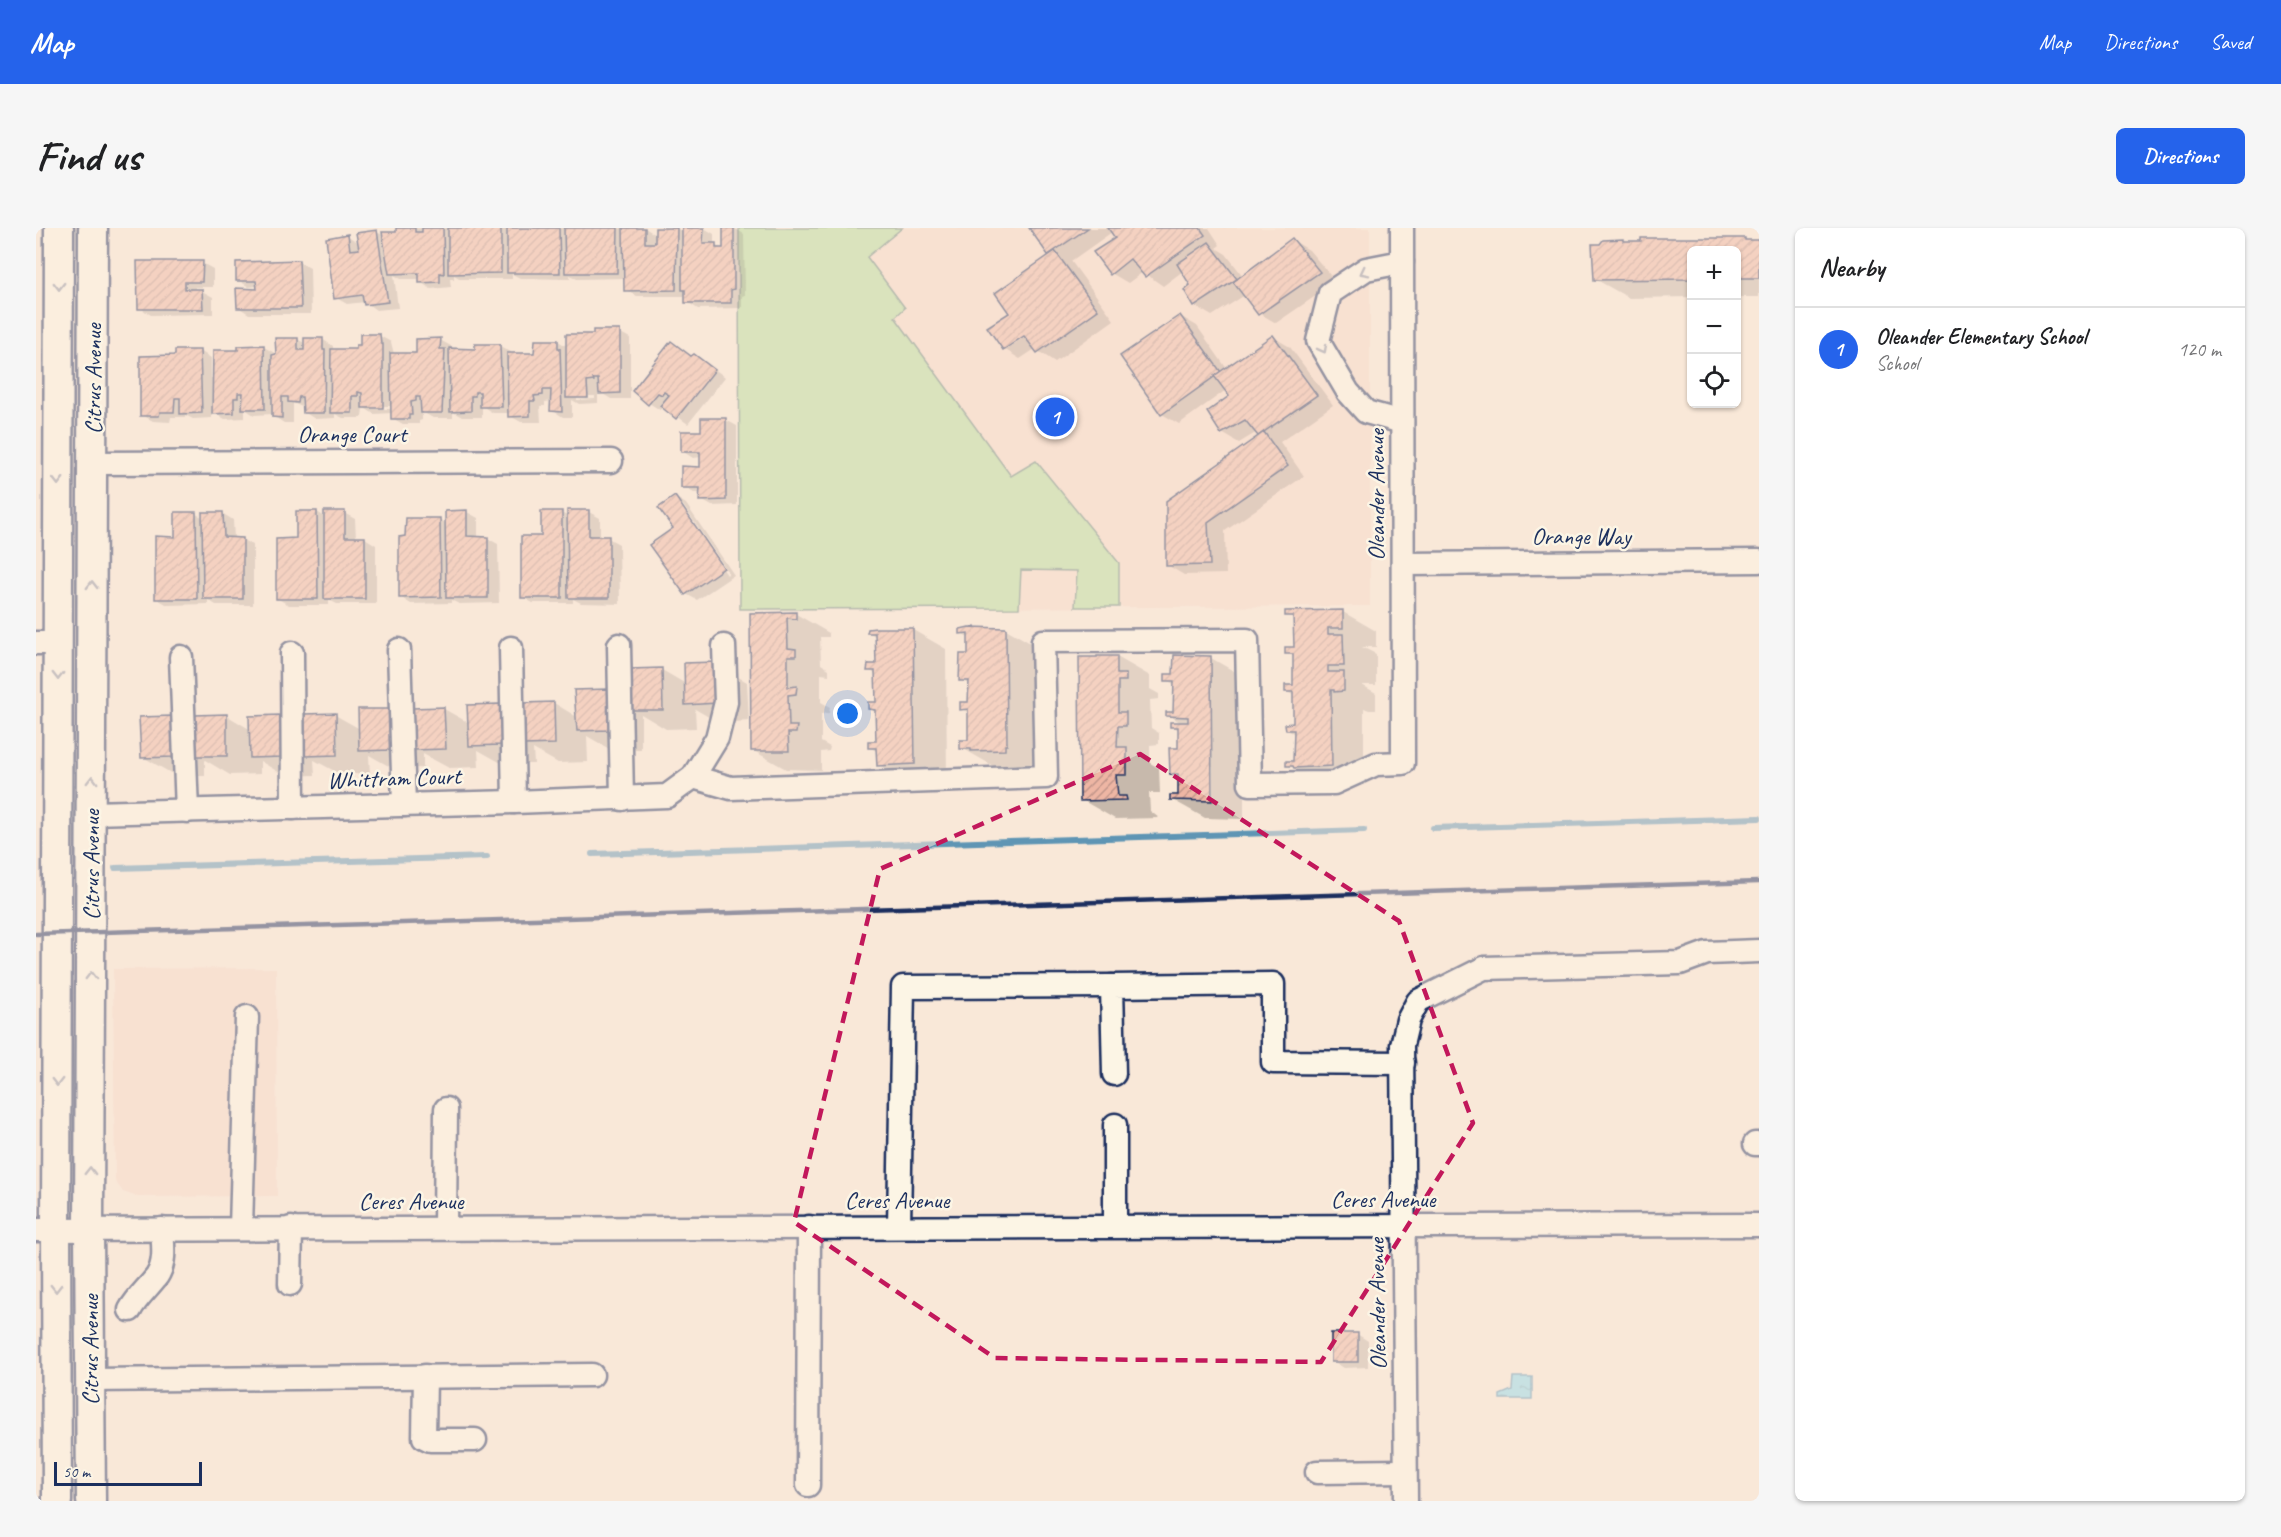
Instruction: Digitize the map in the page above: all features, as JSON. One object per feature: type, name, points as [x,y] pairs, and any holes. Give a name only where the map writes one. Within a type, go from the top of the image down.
[{"type":"main road","name":"Citrus Avenue","points":[[57,1501],[46,1230],[58,870],[47,643],[59,228]]},
{"type":"main road","name":"Citrus Avenue","points":[[91,1501],[89,1229],[93,228]]},
{"type":"street","name":"Oleander Avenue","points":[[693,777],[731,788],[1046,777],[1043,642],[1248,639],[1250,784],[1334,783],[1376,764],[1403,763],[1402,228]]},
{"type":"street","points":[[1402,262],[1366,269],[1330,293],[1318,341],[1348,392],[1366,412],[1402,422]]},
{"type":"street","name":"Orange Court","points":[[93,463],[611,460]]},
{"type":"street","name":"Orange Way","points":[[1403,564],[1759,561]]},
{"type":"street","points":[[619,645],[622,799]]},
{"type":"street","points":[[693,777],[717,738],[726,702],[724,646]]},
{"type":"street","points":[[511,648],[514,802]]},
{"type":"street","points":[[399,650],[404,805]]},
{"type":"street","points":[[292,653],[293,808]]},
{"type":"street","points":[[181,657],[187,811]]},
{"type":"street","name":"Whittram Court","points":[[91,813],[622,799],[667,796],[693,777]]},
{"type":"street","name":"Oleander Avenue","points":[[1406,1501],[1402,1046],[1408,1020],[1418,1001],[1484,968],[1680,963],[1707,952],[1759,951]]},
{"type":"street","points":[[899,1227],[903,987],[1272,984],[1273,1062],[1403,1063]]},
{"type":"street","points":[[1112,986],[1114,1074]]},
{"type":"street","points":[[241,1228],[247,1017]]},
{"type":"street","points":[[445,1228],[446,1109]]},
{"type":"street","points":[[1115,1125],[1115,1226]]},
{"type":"street","name":"Ceres Avenue","points":[[46,1230],[1759,1225]]},
{"type":"street","points":[[808,1485],[809,1227]]},
{"type":"street","points":[[290,1284],[291,1228]]},
{"type":"street","points":[[130,1310],[136,1299],[158,1274],[164,1257],[162,1229]]},
{"type":"street","points":[[90,1380],[592,1375]]},
{"type":"street","points":[[425,1376],[424,1437],[430,1440],[475,1440]]},
{"type":"street","points":[[1317,1472],[1406,1471]]},
{"type":"highlighted area","points":[[1140,754],[1399,921],[1473,1123],[1321,1362],[995,1358],[794,1222],[880,869]]},
{"type":"shaded area","points":[[739,228],[1370,228],[1370,606],[740,609]]},
{"type":"shaded area","points":[[276,968],[277,1196],[138,1197],[123,1192],[115,1181],[113,969]]},
{"type":"green space","points":[[739,228],[902,228],[867,257],[905,308],[895,317],[1011,476],[1036,461],[1119,563],[1119,607],[1075,607],[1077,571],[1021,570],[1019,608],[740,609]]},
{"type":"water","points":[[1513,1377],[1532,1377],[1532,1399],[1500,1399],[1500,1395],[1512,1390]]},
{"type":"building","points":[[396,228],[415,228],[415,232],[422,232],[422,228],[443,228],[444,274],[440,273],[440,282],[419,283],[419,273],[389,274],[382,232],[396,232]]},
{"type":"building","points":[[448,228],[501,228],[501,273],[448,274]]},
{"type":"building","points":[[507,228],[559,228],[560,273],[507,273]]},
{"type":"building","points":[[564,228],[618,228],[617,273],[565,273]]},
{"type":"building","points":[[623,228],[645,228],[645,243],[655,243],[655,228],[677,228],[676,290],[624,291]]},
{"type":"building","points":[[682,228],[704,228],[703,243],[716,243],[716,248],[723,248],[723,228],[734,228],[734,289],[731,290],[731,303],[685,303],[685,290],[682,290]]},
{"type":"building","points":[[1029,228],[1088,228],[1048,255]]},
{"type":"building","points":[[1108,228],[1200,228],[1205,235],[1145,277],[1130,259],[1110,275],[1093,252],[1115,238]]},
{"type":"building","points":[[377,230],[388,302],[364,305],[362,295],[334,299],[326,238],[348,234],[350,250],[359,249],[356,233]]},
{"type":"building","points":[[1292,238],[1320,272],[1258,315],[1233,282]]},
{"type":"building","points":[[1641,238],[1759,240],[1759,278],[1741,278],[1741,246],[1687,246],[1687,279],[1594,280],[1592,244],[1600,244],[1603,240],[1641,241]]},
{"type":"building","points":[[1209,242],[1237,279],[1194,307],[1184,290],[1190,285],[1177,264]]},
{"type":"building","points":[[1055,251],[1098,310],[1037,353],[1024,336],[1003,350],[987,327],[1009,313],[995,293]]},
{"type":"building","points":[[299,260],[301,308],[237,308],[236,288],[257,289],[256,281],[236,281],[236,262]]},
{"type":"building","points":[[137,261],[203,261],[202,282],[185,282],[185,289],[202,289],[203,309],[138,309]]},
{"type":"building","points":[[1180,315],[1221,372],[1161,415],[1120,356]]},
{"type":"building","points":[[593,330],[620,330],[620,393],[599,394],[598,379],[593,379],[594,381],[587,382],[588,398],[566,398],[566,334],[593,334]]},
{"type":"building","points":[[360,334],[380,334],[381,344],[383,344],[383,408],[362,408],[362,393],[358,392],[358,396],[352,396],[352,413],[330,413],[331,349],[356,349],[356,345],[360,345]]},
{"type":"building","points":[[1273,335],[1317,395],[1258,436],[1245,420],[1221,434],[1207,412],[1229,396],[1214,376]]},
{"type":"building","points":[[275,338],[298,338],[298,350],[304,350],[304,338],[323,338],[323,350],[325,350],[324,413],[303,413],[302,397],[299,397],[298,403],[288,402],[288,397],[282,397],[282,418],[272,417],[272,355],[276,354]]},
{"type":"building","points":[[441,338],[440,349],[445,349],[442,413],[421,413],[420,397],[416,397],[416,401],[411,402],[412,415],[409,415],[409,419],[391,419],[390,353],[416,353],[416,339]]},
{"type":"building","points":[[535,340],[558,340],[562,412],[550,411],[551,390],[543,390],[543,395],[534,396],[535,401],[530,401],[530,416],[508,417],[507,353],[534,353]]},
{"type":"building","points":[[671,341],[691,356],[694,354],[715,370],[676,419],[660,406],[669,395],[664,392],[662,395],[658,393],[648,405],[632,391]]},
{"type":"building","points":[[475,344],[500,344],[502,407],[480,407],[480,392],[475,392],[475,396],[471,396],[471,411],[450,412],[449,348],[475,349]]},
{"type":"building","points":[[264,345],[265,409],[242,409],[243,393],[238,393],[238,398],[234,398],[234,413],[212,414],[213,350],[238,350],[238,346]]},
{"type":"building","points":[[175,350],[200,350],[202,413],[180,414],[180,398],[175,398],[174,412],[160,412],[159,416],[140,416],[140,356],[175,355]]},
{"type":"building","points":[[701,418],[726,418],[726,500],[699,501],[700,488],[681,488],[681,466],[700,467],[700,452],[681,452],[681,431],[701,431]]},
{"type":"building","points":[[1264,432],[1288,466],[1208,522],[1210,565],[1166,566],[1166,501]]},
{"type":"building","points":[[675,496],[724,568],[685,595],[649,545],[673,528],[658,508]]},
{"type":"building","points":[[467,510],[467,536],[488,537],[488,598],[446,598],[445,511]]},
{"type":"building","points":[[567,510],[589,510],[589,536],[609,536],[609,598],[568,598]]},
{"type":"building","points":[[296,511],[317,511],[318,599],[276,599],[276,539],[296,538]]},
{"type":"building","points":[[324,511],[345,511],[345,537],[365,537],[365,599],[324,599]]},
{"type":"building","points":[[541,511],[562,511],[562,598],[521,598],[521,536],[541,536]]},
{"type":"building","points":[[175,512],[196,512],[197,599],[155,599],[155,536],[175,537]]},
{"type":"building","points":[[202,512],[223,512],[224,537],[243,538],[243,599],[203,599]]},
{"type":"building","points":[[406,518],[440,518],[441,597],[399,598],[399,537],[405,536]]},
{"type":"building","points":[[1343,610],[1343,628],[1328,628],[1328,634],[1343,634],[1344,666],[1328,666],[1328,672],[1344,672],[1344,691],[1331,690],[1332,766],[1294,768],[1286,766],[1286,761],[1293,761],[1294,730],[1286,730],[1285,724],[1293,723],[1293,692],[1285,692],[1285,685],[1293,685],[1293,654],[1285,654],[1285,647],[1294,647],[1293,616],[1285,616],[1285,611]]},
{"type":"building","points":[[796,612],[796,619],[787,618],[788,648],[796,649],[796,656],[788,656],[788,687],[797,686],[796,694],[788,695],[789,726],[797,726],[796,733],[788,733],[789,751],[751,751],[750,613]]},
{"type":"building","points":[[969,627],[1006,628],[1007,745],[1005,745],[1005,750],[960,749],[960,740],[968,740],[968,709],[960,710],[960,702],[968,702],[969,681],[959,681],[960,654],[968,654],[968,633],[960,634],[960,629]]},
{"type":"building","points":[[913,628],[915,764],[877,766],[876,748],[868,748],[868,741],[876,741],[875,710],[868,709],[868,702],[876,702],[875,671],[867,671],[868,664],[876,664],[875,633],[867,633],[868,629]]},
{"type":"building","points":[[1174,655],[1211,656],[1212,801],[1170,800],[1170,795],[1178,795],[1178,774],[1170,774],[1169,748],[1178,748],[1178,727],[1170,727],[1170,722],[1188,722],[1188,717],[1166,716],[1166,712],[1173,712],[1174,681],[1165,681],[1165,674],[1173,674]]},
{"type":"building","points":[[1117,656],[1117,674],[1126,674],[1126,681],[1118,681],[1118,712],[1126,712],[1126,726],[1118,726],[1117,747],[1127,747],[1127,775],[1116,775],[1118,796],[1126,796],[1127,800],[1080,801],[1079,657]]},
{"type":"building","points":[[715,662],[717,703],[685,705],[684,663]]},
{"type":"building","points":[[662,668],[663,710],[631,710],[629,669]]},
{"type":"building","points":[[608,689],[609,730],[577,731],[574,690]]},
{"type":"building","points":[[554,702],[555,744],[524,745],[522,703]]},
{"type":"building","points":[[500,704],[501,745],[469,746],[467,705]]},
{"type":"building","points":[[444,707],[446,749],[414,750],[412,708]]},
{"type":"building","points":[[358,709],[390,709],[391,750],[359,751]]},
{"type":"building","points":[[336,713],[337,755],[305,756],[304,714]]},
{"type":"building","points":[[227,714],[227,756],[196,756],[194,715]]},
{"type":"building","points":[[281,715],[282,757],[250,758],[249,716]]},
{"type":"building","points":[[172,716],[173,757],[141,758],[139,717]]},
{"type":"building","points":[[1331,1333],[1358,1333],[1358,1362],[1331,1362]]},
{"type":"waterway","points":[[1433,828],[1759,818]]},
{"type":"waterway","points":[[592,854],[1364,830]]},
{"type":"waterway","points":[[115,868],[487,857]]},
{"type":"railway","points":[[36,934],[1759,882]]},
{"type":"place","name":"Oleander Elementary School","points":[[1055,417]]}]
